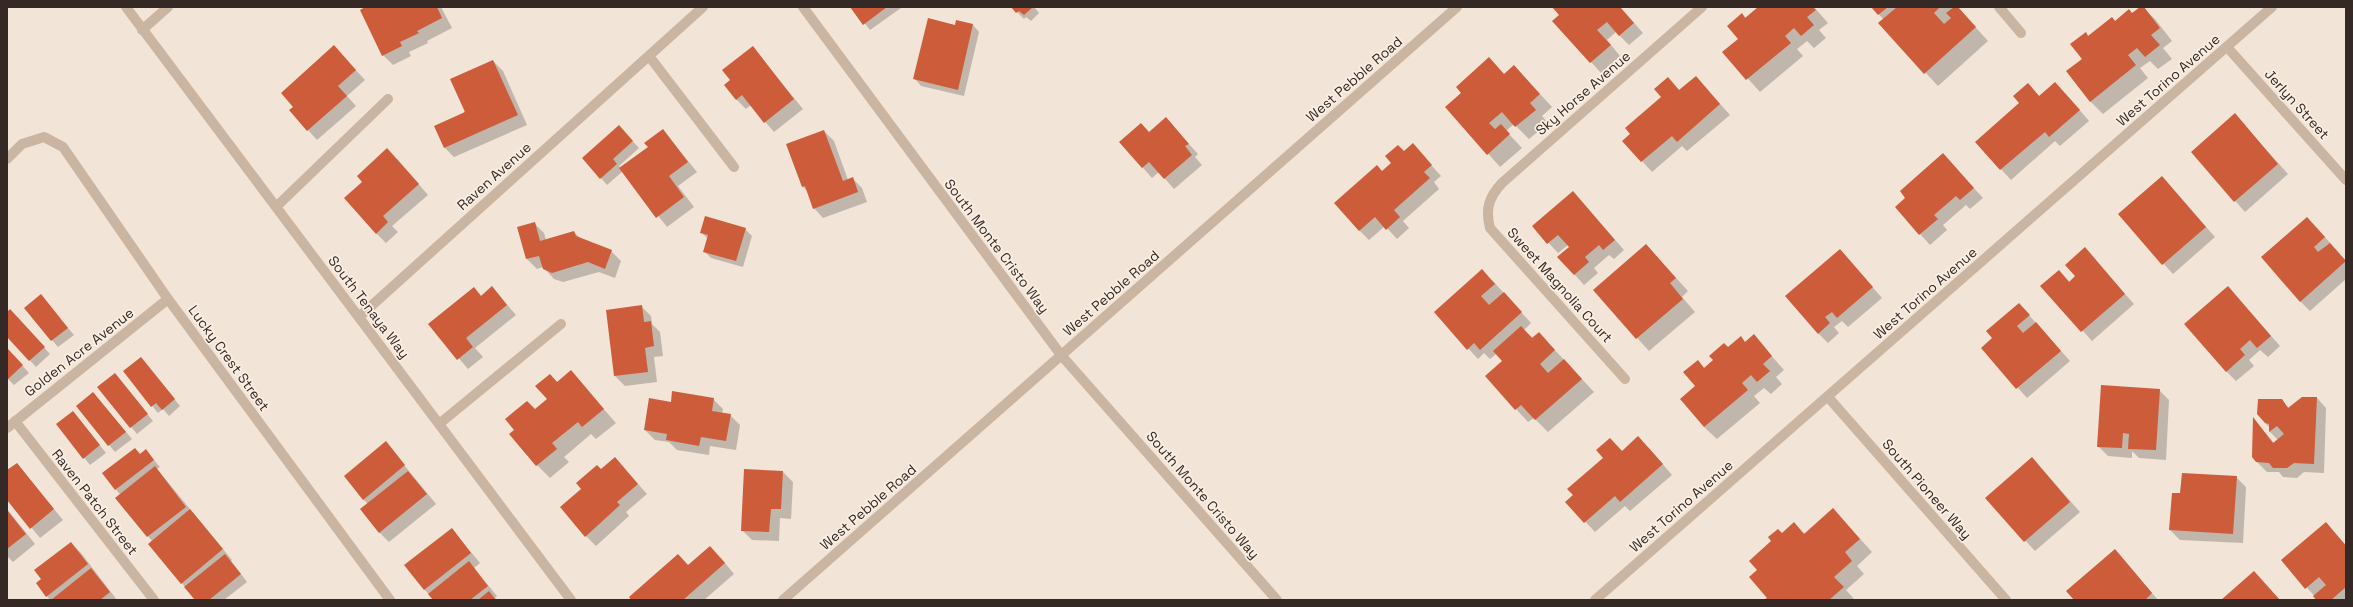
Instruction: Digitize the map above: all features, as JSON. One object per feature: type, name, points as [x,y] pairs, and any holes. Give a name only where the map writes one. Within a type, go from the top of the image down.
[{"type":"street","name":"South Tenaya Way","points":[[126,7],[277,206],[359,318],[571,600]]},
{"type":"street","points":[[142,30],[168,7]]},
{"type":"street","name":"Raven Avenue","points":[[359,318],[703,7]]},
{"type":"street","name":"South Monte Cristo Way","points":[[803,7],[1061,355],[1277,600]]},
{"type":"street","name":"West Pebble Road","points":[[783,600],[1457,7]]},
{"type":"street","name":"Sky Horse Avenue","points":[[1488,204],[1493,193],[1502,183],[1702,7]]},
{"type":"street","points":[[1999,7],[2022,33]]},
{"type":"street","name":"West Torino Avenue","points":[[1595,600],[2272,7]]},
{"type":"street","name":"Jerlyn Street","points":[[2227,47],[2346,180]]},
{"type":"street","points":[[648,56],[734,167]]},
{"type":"street","points":[[277,206],[388,99]]},
{"type":"street","name":"Lucky Crest Street","points":[[7,158],[22,144],[44,137],[63,147],[168,299],[390,600]]},
{"type":"street","name":"Sweet Magnolia Court","points":[[1488,204],[1487,215],[1490,228],[1626,379]]},
{"type":"street","name":"Golden Acre Avenue","points":[[11,424],[168,299]]},
{"type":"street","points":[[439,424],[561,324]]},
{"type":"street","name":"South Pioneer Way","points":[[1828,397],[2006,600]]},
{"type":"street","name":"Raven Patch Street","points":[[11,424],[154,600]]},
{"type":"building","points":[[365,7],[437,7],[442,18],[417,31],[419,33],[400,42],[402,46],[382,56],[360,10]]},
{"type":"building","points":[[850,7],[887,7],[863,25]]},
{"type":"building","points":[[1011,7],[1033,7],[1024,15],[1019,11],[1016,13]]},
{"type":"building","points":[[1552,7],[1620,7],[1634,23],[1619,36],[1607,22],[1597,30],[1611,45],[1590,63],[1552,21],[1559,15]]},
{"type":"building","points":[[1758,7],[1813,7],[1816,10],[1807,17],[1814,25],[1801,36],[1794,28],[1785,36],[1791,43],[1746,80],[1722,52],[1738,39],[1727,26],[1742,13],[1745,18]]},
{"type":"building","points":[[1871,7],[1888,7],[1878,15]]},
{"type":"building","points":[[1897,7],[1940,7],[1934,13],[1944,24],[1951,18],[1946,13],[1954,7],[1958,7],[1976,27],[1924,74],[1878,23]]},
{"type":"building","points":[[2140,7],[2144,7],[2160,28],[2151,35],[2160,45],[2145,57],[2137,48],[2128,55],[2136,65],[2090,102],[2066,71],[2082,59],[2070,44],[2086,32],[2088,36],[2112,17],[2115,21],[2129,9],[2132,13]]},
{"type":"building","points":[[928,18],[955,25],[956,20],[973,24],[958,90],[913,79]]},
{"type":"building","points":[[334,45],[356,70],[338,86],[347,96],[307,131],[289,110],[293,107],[281,93]]},
{"type":"building","points":[[753,46],[794,99],[764,123],[742,95],[736,100],[724,85],[730,80],[722,70]]},
{"type":"building","points":[[1489,57],[1504,74],[1514,65],[1540,94],[1530,103],[1536,110],[1515,127],[1502,112],[1489,123],[1495,129],[1501,124],[1510,134],[1487,155],[1445,107],[1461,93],[1456,87]]},
{"type":"building","points":[[493,60],[518,115],[444,148],[434,126],[465,112],[450,79]]},
{"type":"building","points":[[1696,76],[1720,104],[1677,142],[1672,136],[1641,162],[1622,141],[1630,134],[1625,128],[1661,97],[1654,89],[1668,77],[1679,90]]},
{"type":"building","points":[[2055,82],[2080,110],[2049,137],[2045,132],[2000,170],[1975,142],[2019,103],[2013,96],[2028,83],[2039,96]]},
{"type":"building","points":[[2235,113],[2278,164],[2234,202],[2191,152]]},
{"type":"building","points":[[1166,117],[1189,144],[1185,146],[1192,155],[1164,179],[1149,162],[1142,168],[1119,142],[1141,123],[1149,132]]},
{"type":"building","points":[[619,125],[633,141],[613,159],[617,164],[600,179],[582,158]]},
{"type":"building","points":[[663,129],[688,162],[669,176],[684,197],[656,218],[619,168],[648,147],[644,143]]},
{"type":"building","points":[[824,130],[843,181],[853,177],[858,192],[813,209],[805,186],[802,187],[786,144]]},
{"type":"building","points":[[1413,143],[1432,165],[1424,172],[1430,178],[1394,210],[1400,217],[1386,230],[1375,217],[1359,231],[1334,203],[1377,165],[1382,171],[1391,163],[1385,156],[1398,145],[1404,151]]},
{"type":"building","points":[[387,148],[419,184],[383,216],[388,222],[376,234],[344,198],[362,182],[357,176]]},
{"type":"building","points":[[1943,153],[1974,188],[1960,200],[1956,196],[1934,215],[1938,219],[1919,235],[1895,207],[1905,198],[1900,191]]},
{"type":"building","points":[[2162,176],[2206,227],[2162,265],[2118,214]]},
{"type":"building","points":[[1573,191],[1615,240],[1603,250],[1599,245],[1585,257],[1589,262],[1574,275],[1557,257],[1569,247],[1558,235],[1547,244],[1532,226]]},
{"type":"building","points":[[705,216],[746,228],[736,261],[703,252],[708,235],[700,233]]},
{"type":"building","points":[[2307,217],[2325,237],[2314,247],[2318,252],[2330,243],[2346,261],[2300,302],[2261,257]]},
{"type":"building","points":[[535,222],[540,241],[574,231],[576,236],[612,250],[605,269],[588,262],[552,273],[543,269],[539,256],[526,259],[517,227]]},
{"type":"building","points":[[1646,244],[1676,278],[1670,283],[1683,299],[1636,339],[1593,290]]},
{"type":"building","points":[[2085,247],[2125,294],[2081,332],[2040,286],[2059,270],[2069,282],[2075,276],[2065,265]]},
{"type":"building","points":[[1840,249],[1873,287],[1837,318],[1832,312],[1825,317],[1830,323],[1818,334],[1785,296]]},
{"type":"building","points":[[1482,269],[1495,284],[1481,296],[1489,305],[1504,292],[1522,312],[1480,350],[1474,343],[1467,350],[1434,312]]},
{"type":"building","points":[[492,286],[507,305],[466,338],[473,347],[457,360],[428,324],[474,287],[481,296]]},
{"type":"building","points":[[2228,286],[2271,336],[2257,348],[2250,340],[2240,349],[2245,355],[2226,372],[2184,324]]},
{"type":"building","points":[[41,294],[68,328],[51,341],[24,308]]},
{"type":"building","points":[[2019,303],[2030,315],[2017,326],[2023,333],[2036,322],[2061,351],[2016,389],[1981,348],[1992,338],[1986,331]]},
{"type":"building","points":[[642,305],[644,322],[651,321],[654,346],[645,348],[648,372],[614,376],[606,310]]},
{"type":"building","points":[[10,309],[45,347],[29,361],[7,337],[7,312]]},
{"type":"building","points":[[1521,326],[1532,338],[1539,332],[1555,350],[1540,364],[1548,373],[1564,359],[1582,379],[1535,420],[1521,405],[1515,410],[1485,376],[1502,361],[1493,351]]},
{"type":"building","points":[[1754,334],[1772,356],[1763,364],[1770,371],[1757,382],[1751,375],[1742,383],[1748,390],[1704,427],[1680,399],[1695,386],[1683,372],[1698,360],[1704,368],[1713,360],[1709,356],[1724,343],[1728,347],[1741,336],[1745,342]]},
{"type":"building","points":[[7,348],[23,365],[7,380]]},
{"type":"building","points":[[141,357],[175,399],[162,410],[156,403],[151,407],[123,371]]},
{"type":"building","points":[[571,370],[604,409],[582,427],[578,422],[552,443],[557,449],[536,466],[509,434],[514,430],[505,419],[527,401],[535,409],[547,399],[535,386],[550,374],[557,382]]},
{"type":"building","points":[[115,373],[148,414],[130,428],[97,387]]},
{"type":"building","points":[[2101,385],[2160,389],[2156,450],[2128,449],[2129,434],[2123,433],[2122,448],[2097,447]]},
{"type":"building","points":[[672,391],[714,398],[712,411],[731,414],[726,441],[701,437],[699,446],[666,440],[667,434],[644,430],[649,398],[671,402]]},
{"type":"building","points":[[93,392],[126,432],[108,446],[76,406]]},
{"type":"building","points":[[2302,397],[2317,397],[2314,464],[2294,463],[2287,468],[2273,468],[2269,463],[2256,462],[2252,457],[2253,417],[2273,443],[2284,434],[2277,426],[2269,432],[2269,424],[2265,423],[2257,414],[2258,399],[2282,399],[2288,408]]},
{"type":"building","points":[[73,411],[100,445],[83,459],[56,424]]},
{"type":"building","points":[[1638,436],[1663,464],[1620,502],[1615,496],[1584,523],[1565,502],[1573,495],[1567,489],[1603,458],[1596,450],[1610,438],[1622,451]]},
{"type":"building","points":[[386,441],[405,465],[363,500],[344,476]]},
{"type":"building","points":[[135,448],[140,454],[146,449],[154,460],[115,490],[102,473]]},
{"type":"building","points":[[615,457],[638,484],[617,502],[620,505],[585,537],[560,507],[581,489],[576,483],[597,465],[601,469]]},
{"type":"building","points":[[2032,457],[2070,502],[2024,542],[1985,498]]},
{"type":"building","points":[[17,463],[54,509],[30,529],[7,500],[7,470]]},
{"type":"building","points":[[155,466],[186,507],[147,537],[115,498]]},
{"type":"building","points":[[744,469],[783,471],[781,509],[771,509],[769,532],[741,531]]},
{"type":"building","points":[[408,471],[427,494],[379,533],[360,509]]},
{"type":"building","points":[[2182,473],[2237,476],[2233,534],[2169,530],[2172,493],[2180,493]]},
{"type":"building","points":[[1833,508],[1860,539],[1845,552],[1852,561],[1834,577],[1844,587],[1829,600],[1764,600],[1767,598],[1749,577],[1757,570],[1749,561],[1771,541],[1768,537],[1778,529],[1782,533],[1794,522],[1804,534]]},
{"type":"building","points":[[190,509],[223,549],[181,584],[148,544]]},
{"type":"building","points":[[7,510],[26,534],[7,549]]},
{"type":"building","points":[[2326,522],[2346,546],[2346,587],[2331,600],[2316,600],[2313,596],[2326,585],[2319,577],[2305,589],[2281,560]]},
{"type":"building","points":[[452,528],[471,553],[424,590],[404,565]]},
{"type":"building","points":[[71,542],[88,564],[46,597],[36,583],[41,579],[34,570]]},
{"type":"building","points":[[710,546],[725,563],[683,600],[631,600],[629,597],[678,554],[688,565]]},
{"type":"building","points":[[2115,549],[2152,593],[2145,600],[2074,600],[2066,591]]},
{"type":"building","points":[[225,554],[241,574],[209,600],[195,600],[184,587]]},
{"type":"building","points":[[469,561],[488,586],[470,600],[433,600],[428,594]]},
{"type":"building","points":[[91,568],[110,592],[100,600],[51,600]]},
{"type":"building","points":[[2254,571],[2280,600],[2221,600]]},
{"type":"building","points":[[489,591],[496,600],[478,600]]}]
